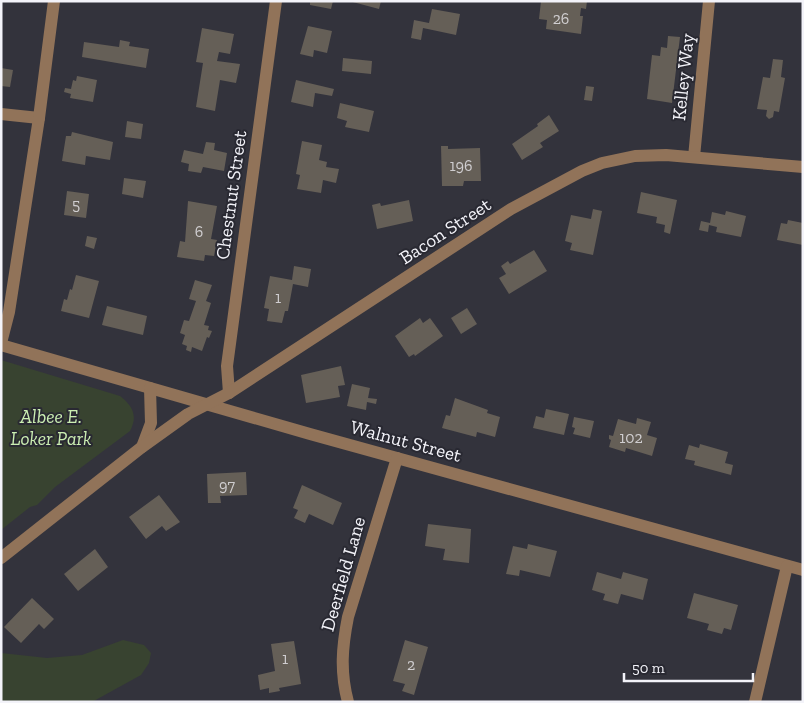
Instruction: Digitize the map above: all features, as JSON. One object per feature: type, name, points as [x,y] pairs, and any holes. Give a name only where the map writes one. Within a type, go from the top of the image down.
[{"type":"street","points":[[1,344],[9,312],[54,1]]},
{"type":"street","name":"Chestnut Street","points":[[229,393],[227,366],[276,1]]},
{"type":"street","name":"Kelley Way","points":[[694,157],[709,1]]},
{"type":"street","points":[[1,114],[38,118]]},
{"type":"street","name":"Bacon Street","points":[[1,558],[142,447],[205,404],[229,393],[512,209],[575,174],[602,163],[635,156],[694,157],[803,166]]},
{"type":"street","name":"Walnut Street","points":[[1,344],[205,404],[803,570]]},
{"type":"street","name":"Bacon Street","points":[[142,447],[152,423],[150,388]]},
{"type":"street","name":"Deerfield Lane","points":[[348,702],[343,682],[342,660],[345,632],[397,458]]},
{"type":"street","points":[[755,702],[787,566]]},
{"type":"green space","name":"Albee E. Loker Park","points":[[1,360],[120,396],[131,408],[134,421],[130,431],[55,487],[37,505],[30,507],[1,530]]},
{"type":"green space","points":[[123,640],[144,645],[151,653],[149,663],[141,675],[92,702],[1,702],[1,653],[47,658],[82,655]]},
{"type":"building","points":[[310,1],[333,1],[331,9],[310,5]]},
{"type":"building","points":[[349,1],[381,1],[379,9]]},
{"type":"building","points":[[541,1],[587,1],[586,9],[581,8],[580,16],[583,16],[581,34],[546,29],[547,20],[539,19]]},
{"type":"building","points":[[432,9],[460,14],[456,35],[423,28],[421,40],[411,38],[414,20],[429,23]]},
{"type":"building","points":[[308,26],[332,31],[327,53],[314,50],[313,57],[300,54]]},
{"type":"building","points":[[202,28],[234,34],[230,54],[219,52],[217,61],[240,64],[236,83],[220,80],[215,111],[196,107],[203,63],[196,62]]},
{"type":"building","points":[[668,36],[680,37],[672,103],[647,99],[652,55],[660,56],[661,47],[667,48]]},
{"type":"building","points":[[120,40],[130,42],[129,46],[149,49],[146,68],[82,57],[84,42],[119,47]]},
{"type":"building","points":[[343,58],[372,61],[371,74],[342,71]]},
{"type":"building","points":[[773,59],[783,60],[781,77],[785,78],[779,112],[774,111],[773,117],[769,119],[766,116],[767,110],[757,109],[763,77],[770,78]]},
{"type":"building","points":[[1,68],[13,70],[10,87],[1,86]]},
{"type":"building","points":[[77,76],[97,80],[93,102],[70,98],[71,94],[64,92],[65,88],[71,89],[73,80],[76,81]]},
{"type":"building","points":[[296,80],[334,89],[332,96],[315,93],[313,107],[291,102]]},
{"type":"building","points":[[586,86],[594,87],[592,101],[584,100]]},
{"type":"building","points":[[340,103],[374,111],[369,132],[345,127],[347,121],[337,118]]},
{"type":"building","points":[[549,115],[559,131],[540,143],[543,147],[522,160],[512,144],[538,126],[537,124]]},
{"type":"building","points":[[127,121],[143,124],[141,139],[125,137]]},
{"type":"building","points":[[72,132],[113,142],[110,160],[86,156],[85,165],[62,161],[66,136],[71,136]]},
{"type":"building","points":[[302,141],[322,145],[319,160],[327,162],[326,167],[339,169],[336,183],[323,180],[321,193],[297,189],[300,175],[296,174]]},
{"type":"building","points":[[206,142],[215,143],[214,150],[227,153],[224,171],[203,167],[201,173],[188,171],[189,164],[181,162],[184,150],[203,154]]},
{"type":"building","points":[[441,146],[448,146],[448,149],[480,148],[481,181],[464,181],[463,186],[442,186]]},
{"type":"building","points":[[124,178],[146,181],[143,198],[122,194]]},
{"type":"building","points":[[67,191],[89,194],[86,218],[64,215]]},
{"type":"building","points":[[641,192],[677,200],[670,234],[664,232],[665,225],[656,223],[657,217],[637,213]]},
{"type":"building","points":[[409,200],[413,221],[377,229],[372,205],[380,203],[381,206]]},
{"type":"building","points":[[188,201],[217,206],[211,239],[217,240],[214,256],[205,255],[204,261],[177,257],[180,241],[185,242]]},
{"type":"building","points":[[593,209],[602,211],[593,255],[570,250],[572,243],[565,241],[571,215],[591,219]]},
{"type":"building","points":[[726,211],[746,216],[741,237],[716,232],[717,227],[709,225],[708,232],[699,230],[701,221],[710,223],[712,212],[725,215]]},
{"type":"building","points":[[788,220],[803,223],[803,245],[777,240],[781,223],[787,224]]},
{"type":"building","points":[[87,236],[97,238],[94,249],[85,246]]},
{"type":"building","points":[[534,250],[547,271],[509,294],[499,278],[506,274],[501,266],[508,261],[510,264]]},
{"type":"building","points":[[294,266],[311,269],[308,287],[293,284],[288,311],[285,311],[282,323],[267,321],[269,309],[264,308],[270,276],[292,280]]},
{"type":"building","points":[[76,275],[99,281],[89,318],[61,311],[64,299],[67,300],[70,289],[72,290]]},
{"type":"building","points":[[195,280],[212,285],[206,301],[211,303],[204,325],[209,326],[208,330],[212,331],[209,338],[207,337],[202,351],[192,347],[191,352],[186,350],[187,346],[182,344],[185,335],[180,333],[184,320],[189,321],[196,301],[189,299]]},
{"type":"building","points":[[107,306],[147,316],[143,335],[102,325]]},
{"type":"building","points":[[467,308],[477,324],[461,334],[451,318]]},
{"type":"building","points":[[420,318],[423,323],[430,318],[443,336],[415,356],[414,354],[409,357],[395,336]]},
{"type":"building","points":[[341,366],[345,385],[338,386],[340,397],[306,403],[301,375]]},
{"type":"building","points":[[352,384],[370,388],[368,398],[377,399],[376,404],[367,402],[366,410],[347,406]]},
{"type":"building","points":[[455,398],[488,410],[487,413],[500,417],[495,437],[477,432],[476,437],[442,428],[446,415],[450,416]]},
{"type":"building","points":[[546,409],[569,414],[564,435],[533,428],[536,416],[544,418]]},
{"type":"building","points":[[574,417],[594,421],[590,438],[573,434],[575,428],[572,427]]},
{"type":"building","points":[[637,418],[651,422],[647,435],[657,438],[652,456],[626,448],[625,452],[609,447],[611,440],[609,435],[613,436],[618,419],[636,424]]},
{"type":"building","points":[[700,444],[728,452],[725,463],[733,465],[731,475],[694,465],[695,461],[685,459],[689,445],[699,448]]},
{"type":"building","points":[[246,472],[247,495],[220,496],[221,503],[208,503],[207,474]]},
{"type":"building","points":[[302,485],[342,503],[333,525],[309,514],[305,523],[294,518],[298,510],[293,508]]},
{"type":"building","points":[[159,495],[180,522],[166,531],[162,526],[146,539],[129,517]]},
{"type":"building","points":[[428,524],[471,529],[469,563],[443,560],[445,549],[425,546]]},
{"type":"building","points":[[528,544],[557,551],[550,577],[520,570],[519,576],[506,574],[513,546],[527,549]]},
{"type":"building","points":[[95,549],[108,567],[78,591],[64,574]]},
{"type":"building","points":[[597,572],[621,579],[623,572],[648,579],[643,600],[621,594],[618,604],[603,600],[605,594],[592,590]]},
{"type":"building","points":[[694,593],[738,605],[731,630],[724,628],[722,634],[707,630],[709,624],[687,618]]},
{"type":"building","points":[[32,598],[54,619],[44,629],[39,624],[21,643],[4,627]]},
{"type":"building","points":[[405,640],[428,647],[414,695],[402,691],[405,684],[393,681]]},
{"type":"building","points":[[294,641],[301,684],[279,688],[280,691],[269,693],[269,688],[260,690],[258,675],[275,671],[271,644]]}]
